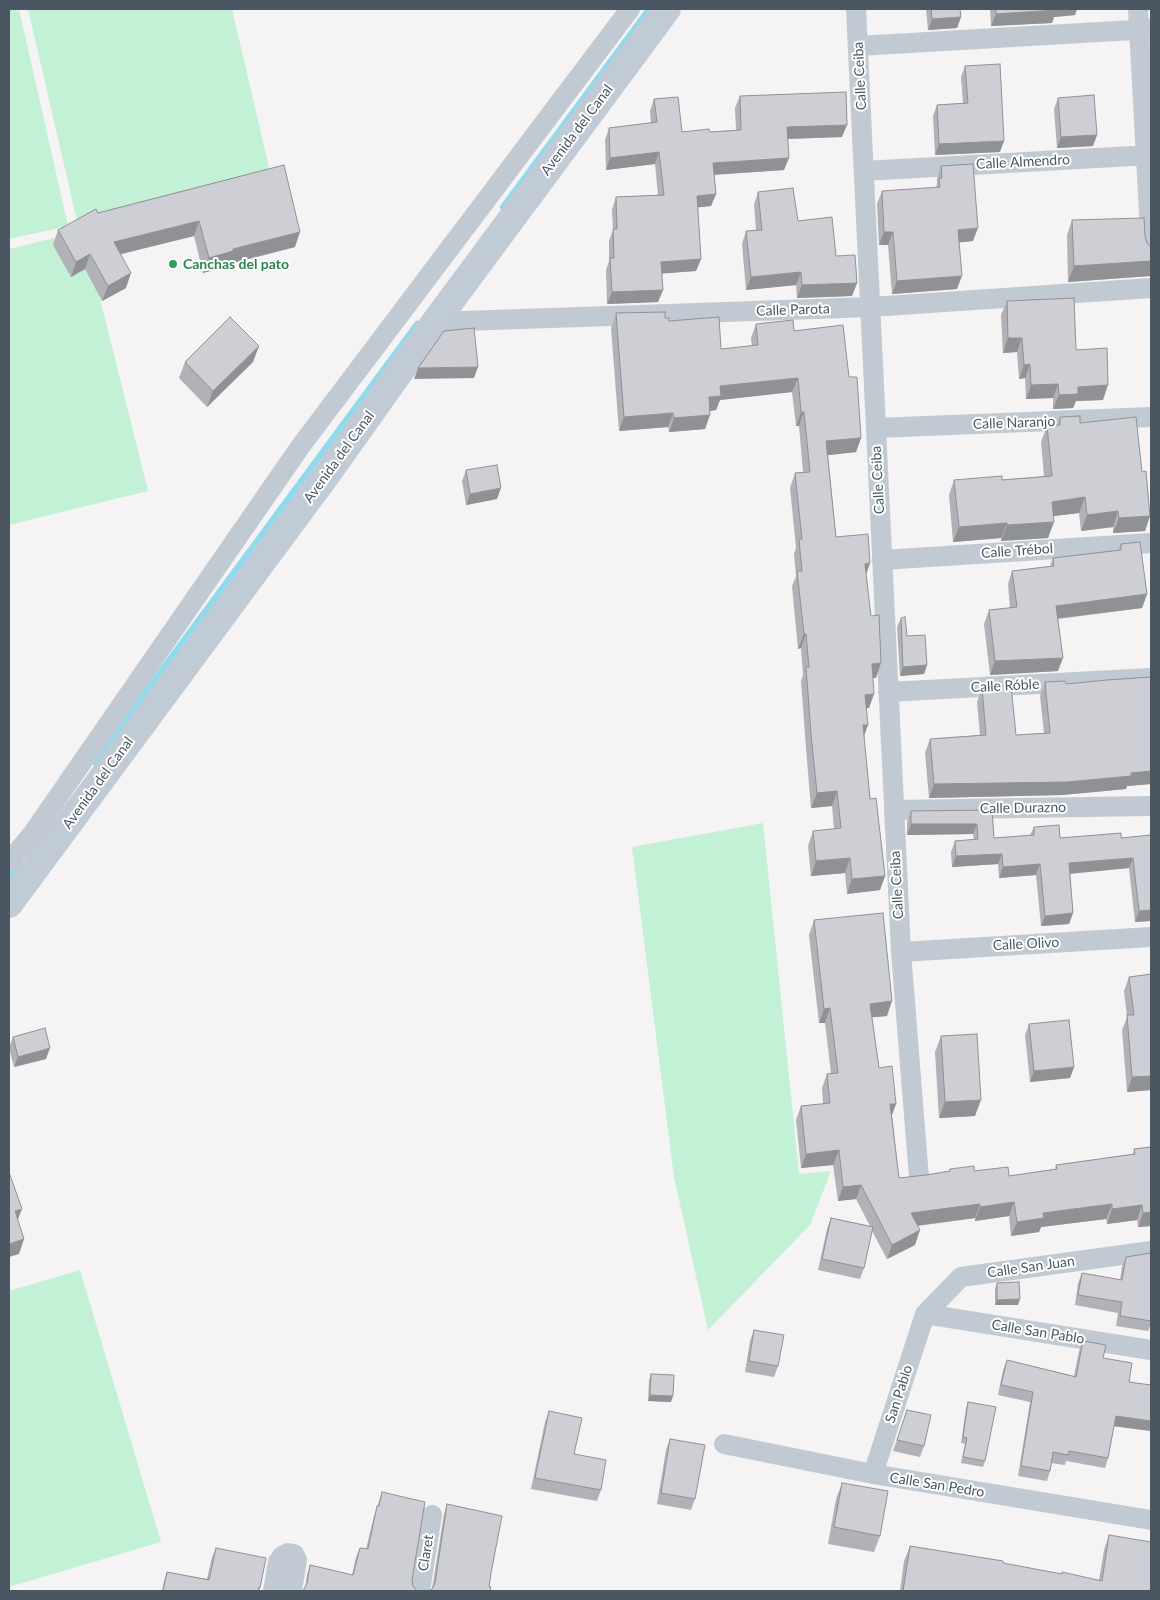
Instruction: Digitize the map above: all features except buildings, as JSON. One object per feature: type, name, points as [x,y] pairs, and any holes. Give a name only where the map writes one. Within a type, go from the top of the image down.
[{"type":"street","points":[[9,862],[33,834],[300,447],[630,9]]},
{"type":"street","name":"Avenida del Canal","points":[[9,904],[335,463],[435,322],[667,9]]},
{"type":"street","name":"Calle Ceiba","points":[[856,9],[901,952],[919,1178]]},
{"type":"street","points":[[1138,9],[1145,29],[1151,251]]},
{"type":"street","points":[[858,46],[1145,29]]},
{"type":"street","name":"Calle Almendro","points":[[864,170],[1149,155]]},
{"type":"street","name":"Calle Parota","points":[[435,322],[871,307],[1151,288]]},
{"type":"street","name":"Calle Naranjo","points":[[876,428],[1151,417]]},
{"type":"street","name":"Calle Trébol","points":[[882,560],[1151,543]]},
{"type":"street","name":"Calle Róble","points":[[888,692],[1151,678]]},
{"type":"street","name":"Calle Durazno","points":[[894,810],[1151,806]]},
{"type":"street","name":"Calle Olivo","points":[[901,952],[1151,937]]},
{"type":"street","name":"Calle San Juan","points":[[925,1314],[961,1277],[1151,1251]]},
{"type":"street","name":"Calle San Pablo","points":[[925,1314],[1151,1350]]},
{"type":"street","name":"San Pablo","points":[[873,1474],[925,1314]]},
{"type":"street","name":"Calle San Pedro","points":[[724,1444],[873,1474],[1151,1520]]},
{"type":"street","name":"Claret","points":[[420,1591],[432,1515]]},
{"type":"street","points":[[273,1591],[278,1562],[282,1556],[288,1553],[294,1554],[297,1560],[292,1591]]},
{"type":"green space","points":[[9,9],[19,9],[68,226],[9,239]]},
{"type":"green space","points":[[28,9],[232,9],[272,180],[78,225]]},
{"type":"green space","points":[[83,231],[148,491],[9,525],[9,249]]},
{"type":"green space","points":[[763,823],[799,1174],[831,1171],[810,1225],[708,1330],[674,1177],[632,847]]},
{"type":"green space","points":[[80,1270],[161,1542],[9,1587],[9,1291]]},
{"type":"waterway","points":[[503,207],[649,9]]},
{"type":"waterway","points":[[94,762],[417,324]]},
{"type":"waterway","points":[[9,878],[20,863]]},
{"type":"place","name":"Canchas del pato","points":[[173,264]]}]
